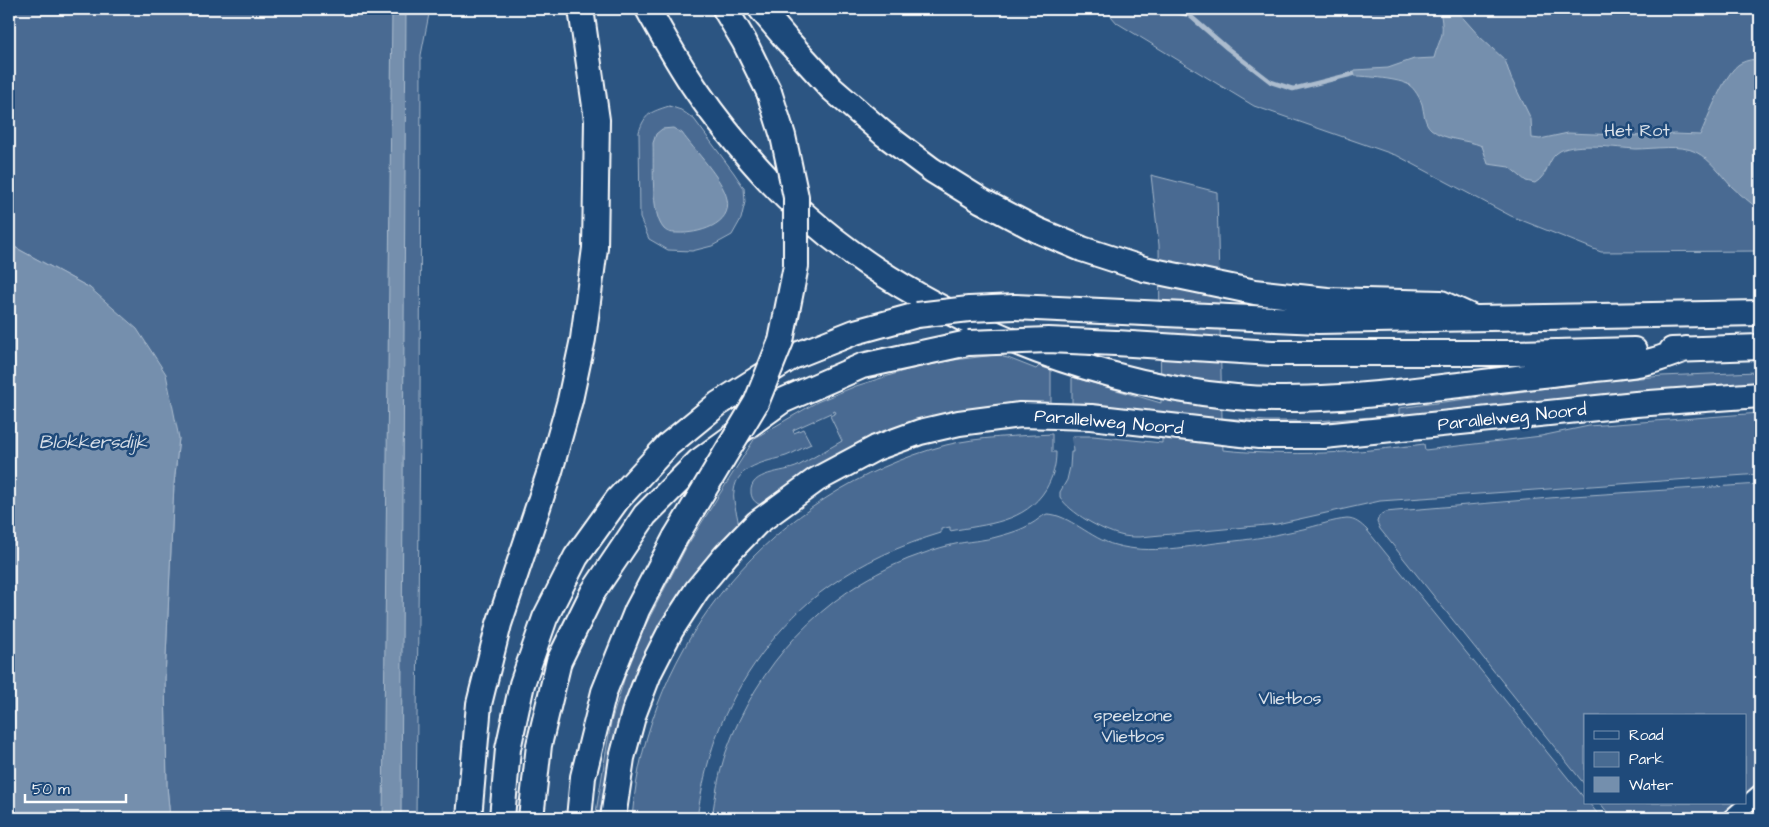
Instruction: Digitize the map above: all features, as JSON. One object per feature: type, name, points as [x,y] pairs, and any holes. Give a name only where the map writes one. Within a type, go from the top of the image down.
[{"type":"highway","points":[[469,818],[479,704],[499,624],[550,471],[570,400],[583,339],[594,257],[597,120],[581,9]]},
{"type":"highway","points":[[648,9],[697,91],[769,180],[810,219],[892,280],[939,307],[986,330],[1038,351],[1087,367],[1194,392],[1238,398],[1284,399],[1403,391],[1637,364],[1686,349]]},
{"type":"highway","points":[[579,818],[583,776],[604,692],[637,610],[675,538],[756,403],[781,341],[796,266],[796,197],[783,136],[769,92],[744,42],[724,9]]},
{"type":"highway","points":[[761,9],[832,89],[884,134],[932,170],[982,202],[1037,230],[1082,249],[1144,269],[1255,292],[1328,300],[1441,303],[1474,318]]},
{"type":"highway","points":[[502,818],[508,749],[522,684],[545,618],[576,557],[617,500],[668,445],[718,404],[792,357],[855,332],[917,316],[1015,307],[1318,321],[1760,313]]},
{"type":"highway","points":[[531,818],[539,745],[559,661],[593,592],[645,514],[699,461],[782,401],[862,366],[968,343],[1048,340],[1272,353],[1516,353],[1760,347]]},
{"type":"highway","name":"Parallelweg Noord","points":[[613,818],[622,758],[634,713],[650,671],[671,630],[697,590],[726,555],[757,523],[816,480],[876,448],[920,432],[959,423],[1020,416],[1091,417],[1259,436],[1324,436],[1636,404],[1760,395]]},
{"type":"highway","name":"Parallelweg Noord","points":[[625,818],[633,764],[650,704],[668,663],[695,615],[726,573],[753,544],[815,496],[854,474],[900,453],[947,438],[1006,428],[1092,429],[1208,443],[1276,448],[1332,448],[1398,442],[1551,423],[1760,406]]},
{"type":"street","points":[[1731,818],[1760,793]]},
{"type":"green space","points":[[9,9],[430,9],[421,55],[416,818],[170,818],[167,786],[165,679],[174,484],[179,438],[90,288],[9,244]]},
{"type":"green space","name":"Het Rot","points":[[1105,9],[1760,9],[1760,251],[1601,252],[1511,216],[1398,156],[1254,106],[1117,23]]},
{"type":"green space","points":[[669,106],[681,110],[694,119],[744,188],[745,202],[741,219],[732,235],[712,246],[692,251],[668,250],[649,239],[640,218],[639,132],[649,114]]},
{"type":"green space","points":[[1151,175],[1217,192],[1222,418],[1266,421],[1317,421],[1399,415],[1399,408],[1585,383],[1662,376],[1756,372],[1757,389],[1673,390],[1555,400],[1410,422],[1222,429],[1223,450],[1299,454],[1374,450],[1424,444],[1425,450],[1541,436],[1589,426],[1760,413],[1760,474],[1380,501],[1277,524],[1140,537],[1122,536],[1095,525],[1078,515],[1060,497],[1060,492],[1067,480],[1071,452],[1073,452],[1072,436],[1093,436],[1162,443],[1162,420],[1072,410],[1072,377],[1161,403],[1159,245]]},
{"type":"green space","points":[[1003,354],[1003,357],[1036,369],[1039,366],[1051,370],[1051,409],[971,415],[764,506],[755,502],[751,493],[752,486],[756,480],[768,474],[798,466],[842,441],[830,416],[836,413],[835,411],[793,430],[794,433],[803,429],[811,444],[786,456],[754,466],[741,475],[736,482],[734,491],[739,530],[689,592],[608,818],[595,818],[611,722],[629,664],[645,626],[687,546],[755,438],[817,402],[856,386],[907,370],[954,360]]},
{"type":"green space","points":[[1052,434],[1052,452],[1056,452],[1052,475],[1046,489],[1027,509],[991,524],[950,531],[950,527],[941,529],[941,533],[883,555],[828,587],[793,617],[777,634],[748,674],[725,716],[710,757],[702,787],[697,818],[632,818],[643,753],[663,691],[692,634],[730,582],[775,537],[826,498],[883,467],[958,442],[999,437]]},
{"type":"green space","points":[[1760,484],[1760,818],[1612,818],[1601,804],[1746,804],[1746,714],[1584,714],[1584,784],[1380,529],[1377,522],[1379,516],[1386,512],[1573,496]]},
{"type":"green space","name":"Vlietbos","points":[[1047,514],[1063,518],[1097,538],[1115,545],[1156,550],[1254,539],[1342,520],[1350,519],[1358,522],[1367,530],[1584,798],[1584,804],[1590,804],[1601,818],[712,818],[726,752],[739,720],[755,690],[775,662],[796,636],[821,613],[848,592],[877,574],[908,559],[946,546],[988,539],[1012,532],[1033,523]]},
{"type":"water","points":[[392,9],[406,9],[401,818],[383,818]]},
{"type":"water","points":[[1440,9],[1456,10],[1480,37],[1505,60],[1511,78],[1531,119],[1532,138],[1540,139],[1568,133],[1645,136],[1700,135],[1729,75],[1741,63],[1760,59],[1760,211],[1731,186],[1706,159],[1696,152],[1683,148],[1636,149],[1586,146],[1567,148],[1556,154],[1540,180],[1535,183],[1526,181],[1509,167],[1488,164],[1482,146],[1443,136],[1431,129],[1426,121],[1420,99],[1409,85],[1374,77],[1355,76],[1353,74],[1355,70],[1388,68],[1414,59],[1434,58],[1442,34]]},
{"type":"water","points":[[673,128],[682,133],[708,165],[720,183],[727,199],[725,215],[712,226],[703,230],[686,233],[669,232],[664,229],[657,212],[654,188],[653,143],[656,134],[662,129]]},
{"type":"water","name":"Blokkersdijk","points":[[9,244],[90,288],[137,329],[166,374],[179,438],[174,484],[165,679],[167,786],[170,818],[9,818]]},
{"type":"waterway","points":[[1166,9],[1189,15],[1227,48],[1271,82],[1293,89],[1353,74]]},
{"type":"park label","name":"speelzone Vlietbos","points":[[1133,725]]}]
